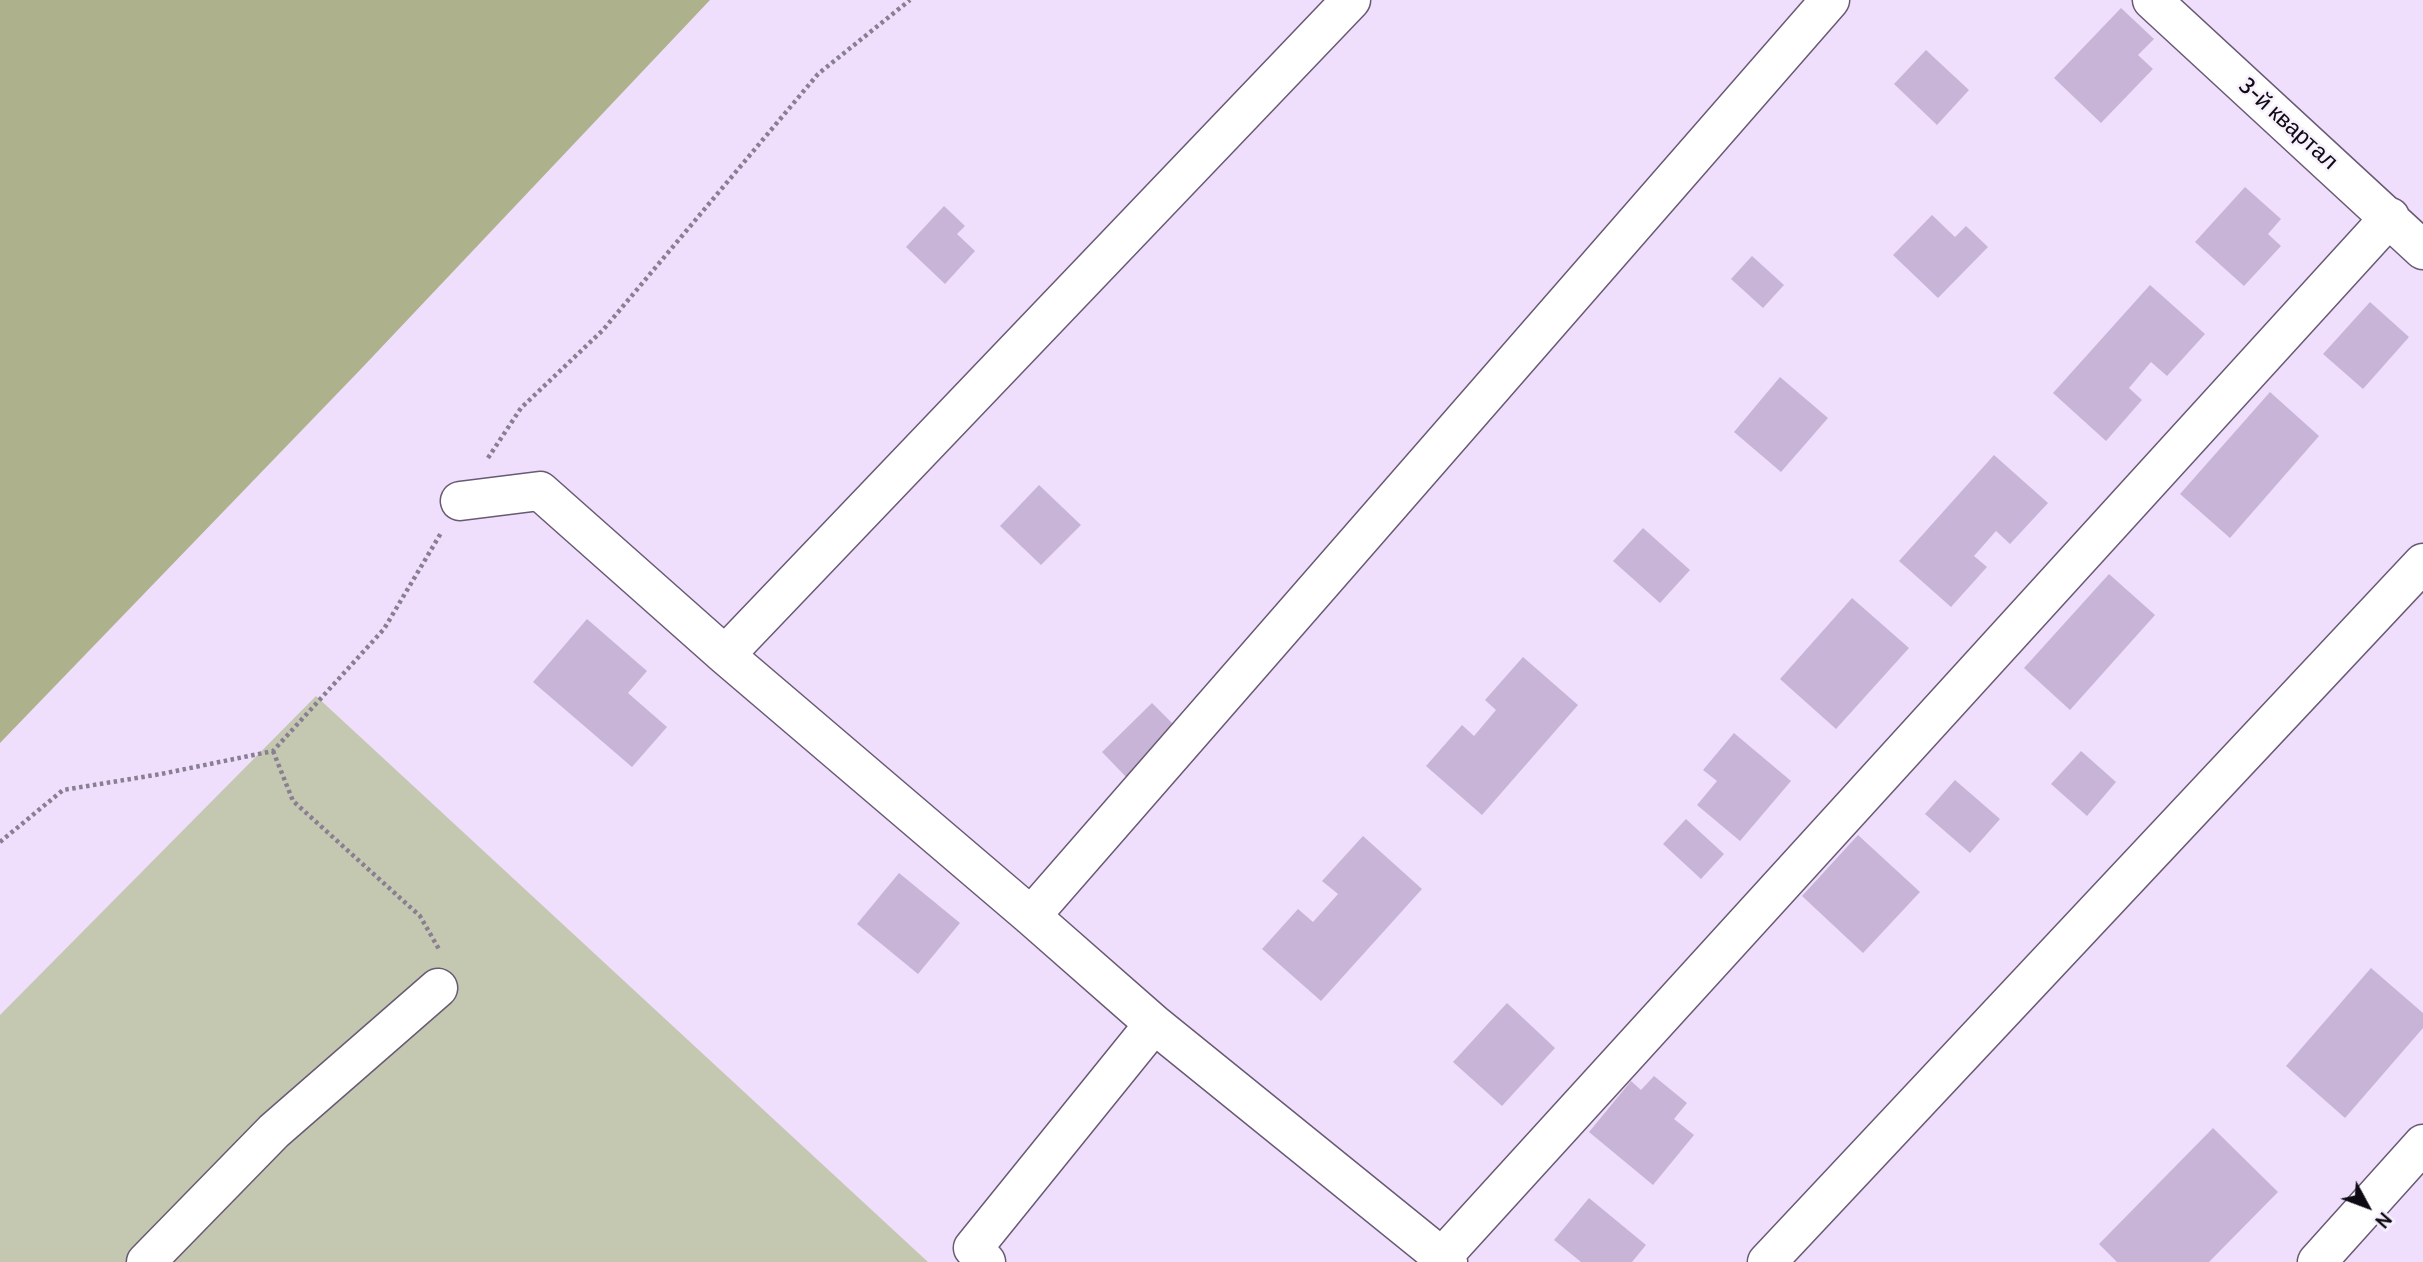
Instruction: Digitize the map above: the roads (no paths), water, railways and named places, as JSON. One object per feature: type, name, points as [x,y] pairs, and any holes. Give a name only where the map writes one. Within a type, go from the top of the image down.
[{"type":"street","points":[[725,654],[1351,0]]},
{"type":"street","points":[[1031,916],[1830,0]]},
{"type":"street","name":"3-й квартал","points":[[2152,0],[2423,250]]},
{"type":"street","points":[[460,501],[540,491],[1154,1024],[1445,1259],[2390,217]]},
{"type":"street","points":[[1767,1262],[2423,563]]},
{"type":"street","points":[[146,1262],[274,1131],[438,988]]},
{"type":"street","points":[[974,1257],[1154,1024]]},
{"type":"street","points":[[2317,1262],[2423,1144]]}]
